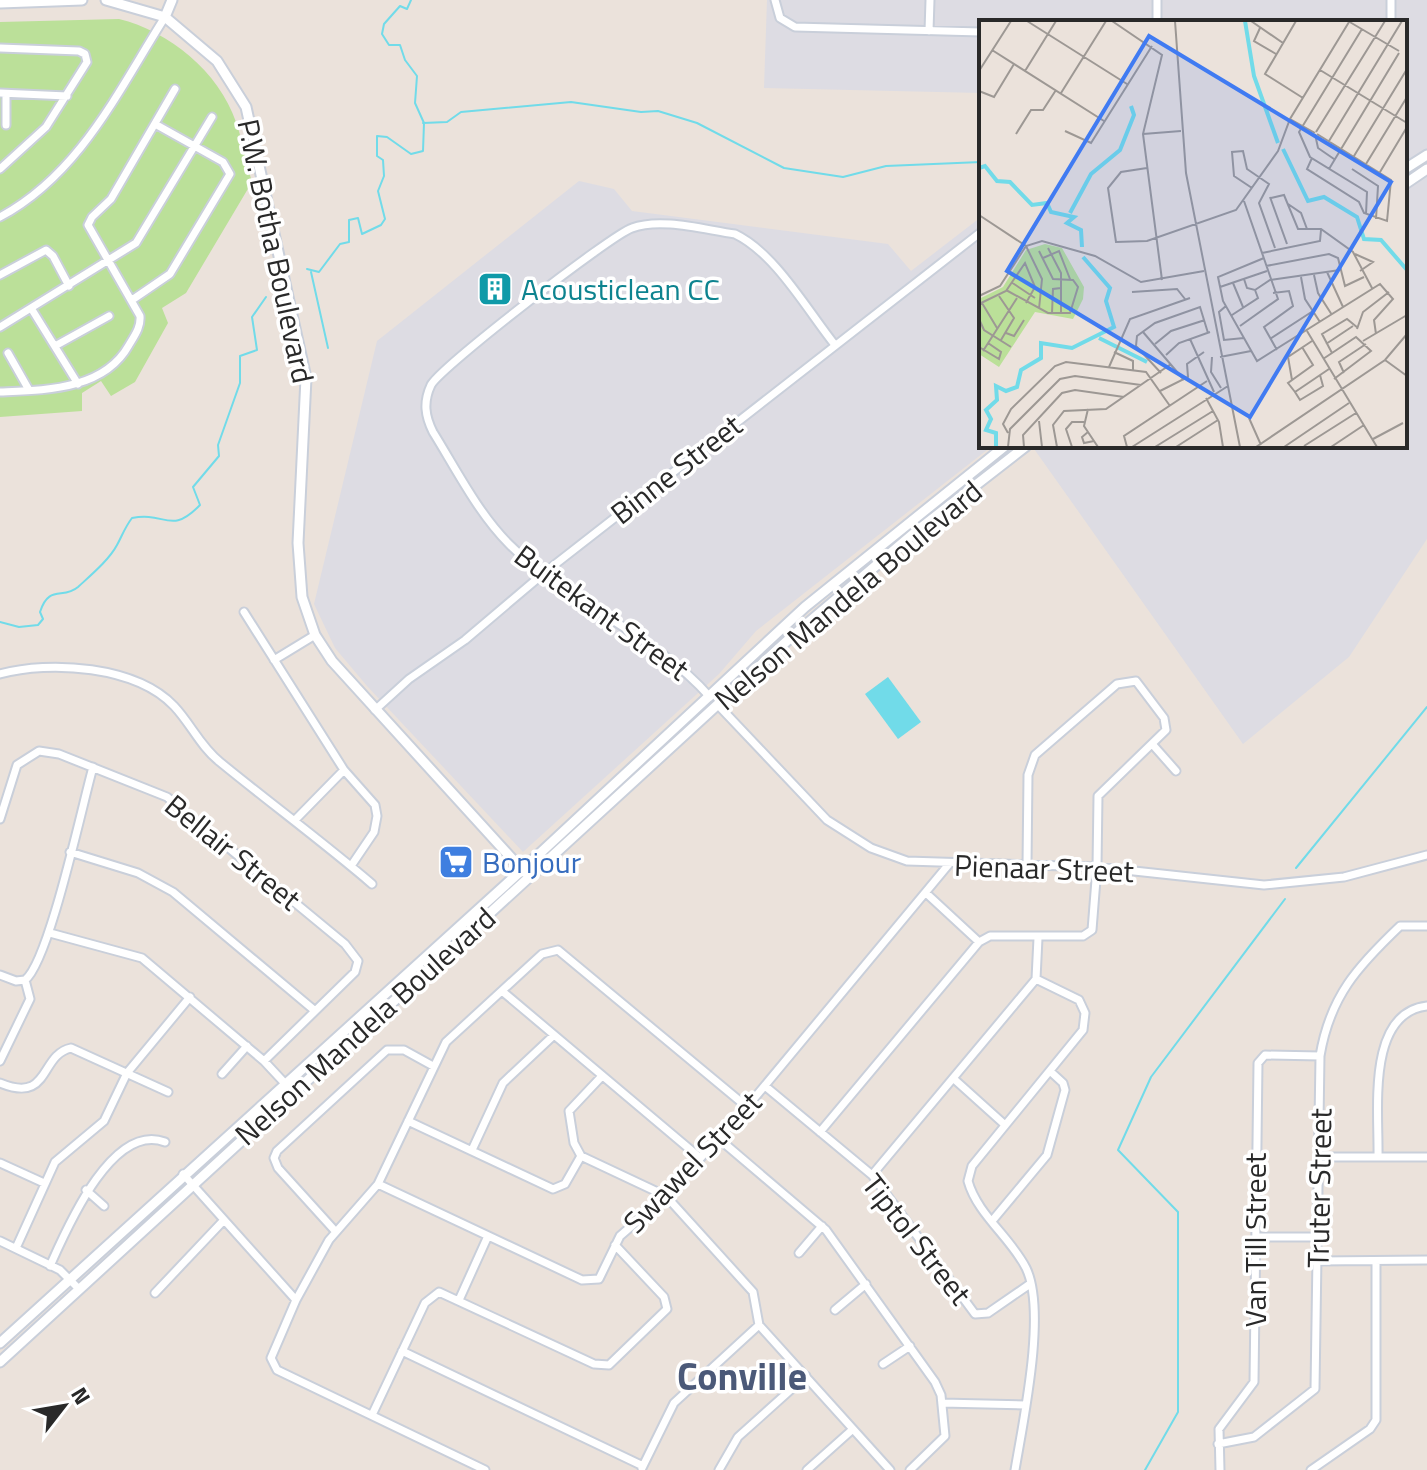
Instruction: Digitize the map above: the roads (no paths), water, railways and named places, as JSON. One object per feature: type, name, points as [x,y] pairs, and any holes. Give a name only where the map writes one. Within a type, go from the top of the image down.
[{"type":"street","points":[[0,3],[82,0]]},
{"type":"street","points":[[108,1],[130,0]]},
{"type":"street","points":[[0,217],[36,194],[80,150],[165,17],[172,0]]},
{"type":"street","points":[[775,0],[780,18],[795,27],[979,32]]},
{"type":"street","points":[[929,31],[930,0]]},
{"type":"street","name":"P.W. Botha Boulevard","points":[[108,1],[165,17],[202,47],[228,76],[246,107],[306,378],[298,561],[302,597],[315,635],[332,661],[375,710],[526,874]]},
{"type":"street","points":[[0,48],[82,52],[87,62],[46,127],[0,169]]},
{"type":"street","points":[[0,392],[78,384],[92,379],[121,358],[141,321],[132,300],[89,231],[89,221],[106,207],[175,89]]},
{"type":"street","points":[[6,125],[3,94],[67,96]]},
{"type":"street","points":[[0,327],[109,263],[136,243],[212,117]]},
{"type":"street","points":[[132,300],[170,274],[229,178],[228,166],[155,124]]},
{"type":"street","points":[[1407,168],[1427,155]]},
{"type":"street","points":[[1407,183],[1427,169]]},
{"type":"street","name":"Buitekant Street","points":[[714,701],[672,660],[544,573],[496,529],[427,420],[426,397],[439,374],[616,236],[634,227],[653,225],[735,234],[756,246],[835,345]]},
{"type":"street","name":"Binne Street","points":[[375,710],[409,679],[465,640],[544,573],[979,236]]},
{"type":"street","points":[[0,275],[46,250],[69,286]]},
{"type":"street","points":[[31,308],[78,384]]},
{"type":"street","points":[[55,346],[109,316]]},
{"type":"street","points":[[8,353],[29,390]]},
{"type":"street","name":"Nelson Mandela Boulevard","points":[[0,1362],[292,1091],[384,1001],[714,701],[859,561],[1002,448]]},
{"type":"street","name":"Nelson Mandela Boulevard","points":[[714,701],[918,530],[1023,448]]},
{"type":"street","points":[[244,612],[344,770],[375,805],[377,816],[369,841],[351,866]]},
{"type":"street","points":[[274,660],[315,635]]},
{"type":"street","points":[[0,674],[79,667],[105,672],[150,690],[174,706],[209,752],[372,884]]},
{"type":"street","points":[[820,1132],[979,942],[990,936],[1083,936],[1092,930],[1099,792],[1163,736],[1166,725],[1142,686],[1128,679],[1117,684],[1035,755],[1028,775],[1027,865]]},
{"type":"street","name":"Pienaar Street","points":[[714,701],[827,820],[886,855],[914,862],[1097,867],[1226,883],[1291,884],[1344,877],[1427,855]]},
{"type":"street","points":[[1153,745],[1176,771]]},
{"type":"street","name":"Bellair Street","points":[[0,819],[13,773],[31,754],[48,751],[93,767],[167,797],[351,950],[358,961],[355,972],[264,1061]]},
{"type":"street","points":[[25,980],[40,962],[50,933],[93,767]]},
{"type":"street","points":[[295,820],[344,770]]},
{"type":"street","points":[[70,852],[138,873],[173,892],[314,1010]]},
{"type":"street","name":"Swawel Street","points":[[378,1184],[588,1282],[601,1278],[624,1231],[666,1196],[747,1107],[949,864]]},
{"type":"street","points":[[926,893],[979,942]]},
{"type":"street","name":"Truter Street","points":[[1218,1444],[1256,1436],[1314,1392],[1320,1056],[1324,1034],[1351,975],[1400,926],[1427,926]]},
{"type":"street","points":[[50,933],[142,958],[264,1061],[292,1091]]},
{"type":"street","points":[[872,1175],[1036,979],[1038,938]]},
{"type":"street","points":[[485,1470],[277,1370],[271,1351],[296,1300],[336,1232],[378,1184],[433,1066],[453,1034],[542,954],[550,950],[564,952],[747,1107]]},
{"type":"street","points":[[0,988],[3,976],[25,980]]},
{"type":"street","points":[[1015,1470],[1034,1328],[1030,1284],[1025,1266],[970,1189],[968,1174],[1004,1124],[1081,1034],[1085,1009],[1076,997],[1036,979]]},
{"type":"street","points":[[0,1061],[30,999],[25,980]]},
{"type":"street","points":[[502,991],[699,1157]]},
{"type":"street","points":[[16,1248],[44,1183],[60,1156],[109,1115],[127,1073],[190,997]]},
{"type":"street","name":"Nelson Mandela Boulevard","points":[[0,1343],[285,1082],[384,1001]]},
{"type":"street","points":[[1378,1156],[1381,1054],[1401,1015],[1413,1007],[1427,1006]]},
{"type":"street","points":[[472,1150],[503,1083],[553,1036]]},
{"type":"street","points":[[222,1074],[247,1046]]},
{"type":"street","points":[[0,1083],[17,1089],[33,1086],[42,1080],[58,1053],[71,1048],[168,1092]]},
{"type":"street","points":[[336,1232],[278,1168],[274,1158],[277,1151],[387,1050],[404,1050],[433,1066]]},
{"type":"street","name":"Van Till Street","points":[[1220,1470],[1218,1444],[1221,1425],[1254,1384],[1258,1063],[1265,1055],[1320,1056]]},
{"type":"street","points":[[992,1221],[1048,1152],[1065,1090],[1063,1083],[1051,1072]]},
{"type":"street","points":[[602,1076],[569,1111],[574,1143],[581,1156],[666,1196],[753,1292],[759,1325],[890,1470]]},
{"type":"street","points":[[954,1079],[1004,1124]]},
{"type":"street","name":"Tiptol Street","points":[[765,1086],[872,1175],[975,1314],[988,1313],[1030,1284]]},
{"type":"street","points":[[408,1121],[553,1189],[565,1184],[581,1156]]},
{"type":"street","points":[[50,1266],[86,1190],[139,1141],[149,1137],[165,1142]]},
{"type":"street","points":[[718,1138],[822,1226],[935,1382],[942,1403],[946,1430],[944,1439],[910,1470]]},
{"type":"street","points":[[1319,1157],[1427,1157]]},
{"type":"street","points":[[0,1163],[44,1183]]},
{"type":"street","points":[[183,1174],[296,1300]]},
{"type":"street","points":[[86,1190],[104,1206]]},
{"type":"street","points":[[155,1293],[224,1220]]},
{"type":"street","points":[[799,1253],[822,1226]]},
{"type":"street","points":[[459,1300],[488,1236]]},
{"type":"street","points":[[1256,1237],[1317,1237]]},
{"type":"street","points":[[0,1241],[50,1266],[69,1278],[79,1289]]},
{"type":"street","points":[[372,1415],[429,1298],[443,1292],[594,1364],[609,1365],[667,1309],[662,1294],[615,1245]]},
{"type":"street","points":[[1318,1261],[1427,1260]]},
{"type":"street","points":[[1311,1470],[1370,1429],[1376,1420],[1376,1262]]},
{"type":"street","points":[[835,1310],[866,1284]]},
{"type":"street","points":[[402,1351],[642,1468],[674,1403],[759,1325]]},
{"type":"street","points":[[883,1364],[910,1346]]},
{"type":"street","points":[[719,1470],[733,1443],[806,1376]]},
{"type":"street","points":[[942,1403],[1025,1405]]},
{"type":"street","points":[[807,1470],[853,1429]]},
{"type":"water","points":[[888,677],[921,722],[898,739],[865,694]]},
{"type":"waterway","points":[[307,269],[319,272],[340,244],[349,242],[349,220],[358,218],[362,234],[381,225],[385,219],[378,191],[384,176],[383,160],[377,156],[377,136],[387,137],[411,154],[423,151],[424,123],[415,103],[417,76],[405,60],[400,45],[389,45],[382,34],[384,24],[400,6],[407,9],[411,0]]},
{"type":"waterway","points":[[423,123],[447,122],[461,112],[571,102],[641,112],[658,111],[697,123],[784,168],[843,177],[886,166],[979,162]]},
{"type":"waterway","points":[[311,272],[328,348]]},
{"type":"waterway","points":[[0,622],[19,627],[38,625],[43,619],[40,612],[48,598],[72,591],[105,562],[132,518],[174,521],[182,519],[200,505],[193,487],[219,456],[218,445],[240,383],[240,356],[257,350],[252,317],[266,297]]},
{"type":"waterway","points":[[1296,868],[1427,707]]},
{"type":"waterway","points":[[1145,1470],[1178,1412],[1178,1212],[1118,1150],[1151,1077],[1285,899]]},
{"type":"place","name":"Acousticlean CC","points":[[495,289]]},
{"type":"place","name":"Bonjour","points":[[456,862]]},
{"type":"district","name":"Conville","points":[[742,1376]]}]
